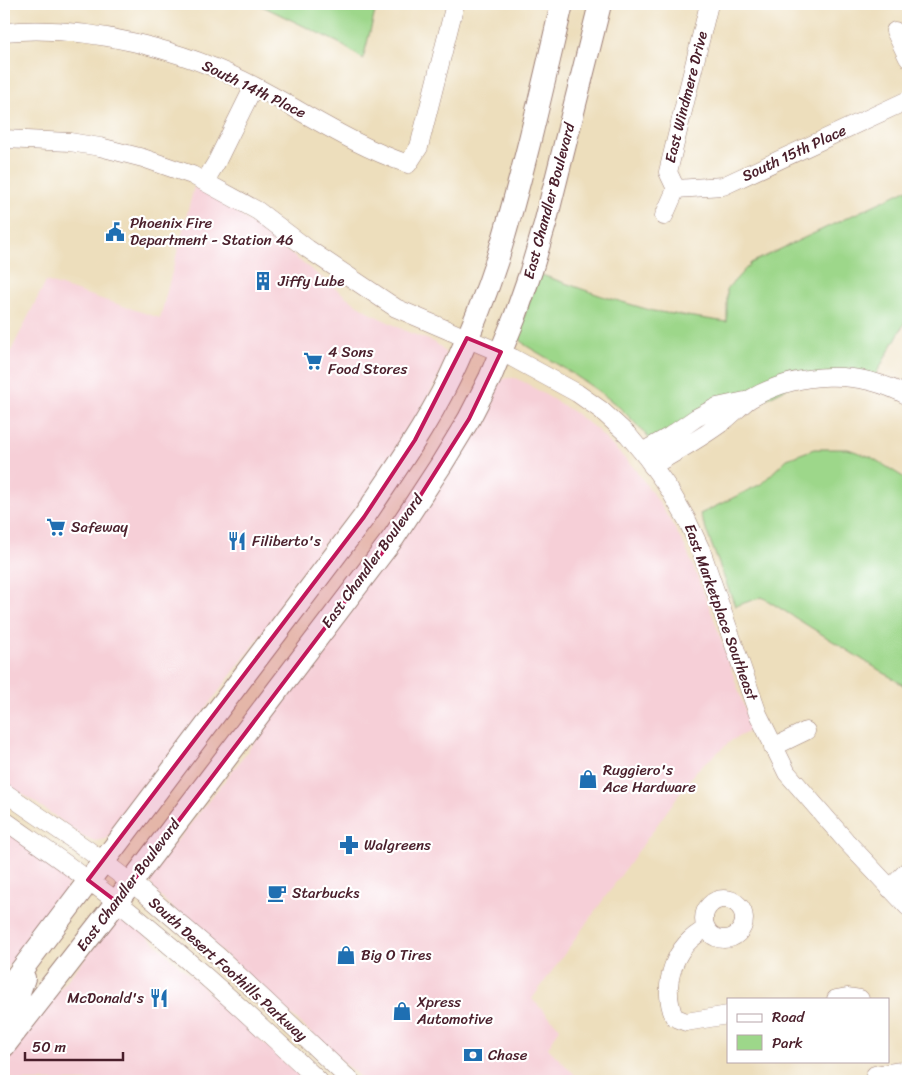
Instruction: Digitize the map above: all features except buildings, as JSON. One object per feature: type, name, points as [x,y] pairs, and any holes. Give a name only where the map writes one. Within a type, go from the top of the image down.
[{"type":"main road","points":[[4,993],[364,517],[414,440],[457,363],[497,261],[562,4]]},
{"type":"main road","name":"East Chandler Boulevard","points":[[4,1041],[131,883],[394,537],[441,465],[468,419],[490,378],[515,317],[545,224],[600,4]]},
{"type":"main road","points":[[4,1022],[18,995],[30,960]]},
{"type":"street","name":"South 14th Place","points":[[4,32],[68,31],[140,44],[207,64],[254,86],[380,155],[408,164],[419,146],[455,4]]},
{"type":"street","name":"East Windmere Drive","points":[[676,189],[668,172],[709,4]]},
{"type":"street","points":[[895,31],[908,58]]},
{"type":"street","points":[[205,181],[216,163],[254,86]]},
{"type":"street","name":"South 15th Place","points":[[676,189],[723,186],[908,100]]},
{"type":"street","name":"East Marketplace Southeast","points":[[4,139],[70,142],[143,158],[192,175],[258,211],[308,249],[396,308],[501,352],[577,393],[601,410],[628,435],[647,459],[669,489],[687,520],[701,550],[758,714],[787,773],[809,800],[908,907]]},
{"type":"street","points":[[664,216],[676,189]]},
{"type":"street","points":[[647,459],[696,418],[717,407],[748,400],[790,382],[822,377],[849,377],[872,381],[908,396]]},
{"type":"street","points":[[773,747],[806,731]]},
{"type":"street","name":"South Desert Foothills Parkway","points":[[4,792],[131,883],[219,957],[351,1081]]},
{"type":"street","name":"South Desert Foothills Parkway","points":[[4,820],[116,902],[204,975],[319,1081]]},
{"type":"street","points":[[890,889],[908,870]]},
{"type":"street","points":[[706,929],[694,934],[676,958],[670,973],[668,985],[669,998],[674,1017],[686,1022],[727,1016]]},
{"type":"street","points":[[875,1072],[908,1070]]},
{"type":"highlighted area","points":[[467,338],[501,352],[469,419],[394,537],[117,902],[88,880],[364,517],[415,440]]},
{"type":"shaded area","points":[[194,187],[229,206],[370,313],[408,332],[434,342],[446,354],[445,364],[418,418],[387,468],[290,588],[268,626],[114,831],[106,839],[95,841],[83,836],[4,783],[4,365],[46,281],[160,318]]},
{"type":"shaded area","points":[[515,378],[526,383],[572,411],[595,428],[634,468],[659,502],[685,546],[713,616],[752,730],[732,740],[695,772],[532,999],[560,1028],[548,1048],[581,1081],[364,1081],[154,891],[149,879],[152,866],[179,838],[240,761],[301,679],[332,628],[501,380]]},
{"type":"shaded area","points":[[4,828],[66,874],[68,882],[67,890],[4,973]]},
{"type":"shaded area","points":[[125,920],[134,924],[306,1081],[17,1081],[4,1073],[4,1056],[116,921]]},
{"type":"green space","points":[[258,4],[377,4],[363,59],[339,43]]},
{"type":"green space","points":[[908,189],[908,317],[872,381],[805,379],[661,452],[635,423],[608,398],[525,345],[519,338],[520,328],[539,274],[653,311],[727,322],[727,289],[751,263]]},
{"type":"green space","points":[[814,449],[848,449],[871,457],[908,480],[908,688],[762,597],[735,606],[700,514],[761,484],[787,459]]},
{"type":"place","name":"Phoenix Fire Department - Station 46","points":[[115,232]]},
{"type":"place","name":"Jiffy Lube","points":[[263,281]]},
{"type":"place","name":"4 Sons Food Stores","points":[[313,361]]},
{"type":"place","name":"Safeway","points":[[56,527]]},
{"type":"place","name":"Filiberto's","points":[[237,541]]},
{"type":"place","name":"Ruggiero's Ace Hardware","points":[[588,779]]},
{"type":"place","name":"Walgreens","points":[[349,845]]},
{"type":"place","name":"Starbucks","points":[[277,893]]},
{"type":"place","name":"Big O Tires","points":[[346,955]]},
{"type":"place","name":"McDonald's","points":[[159,998]]},
{"type":"place","name":"Xpress Automotive","points":[[402,1011]]},
{"type":"place","name":"Chase","points":[[473,1055]]}]
